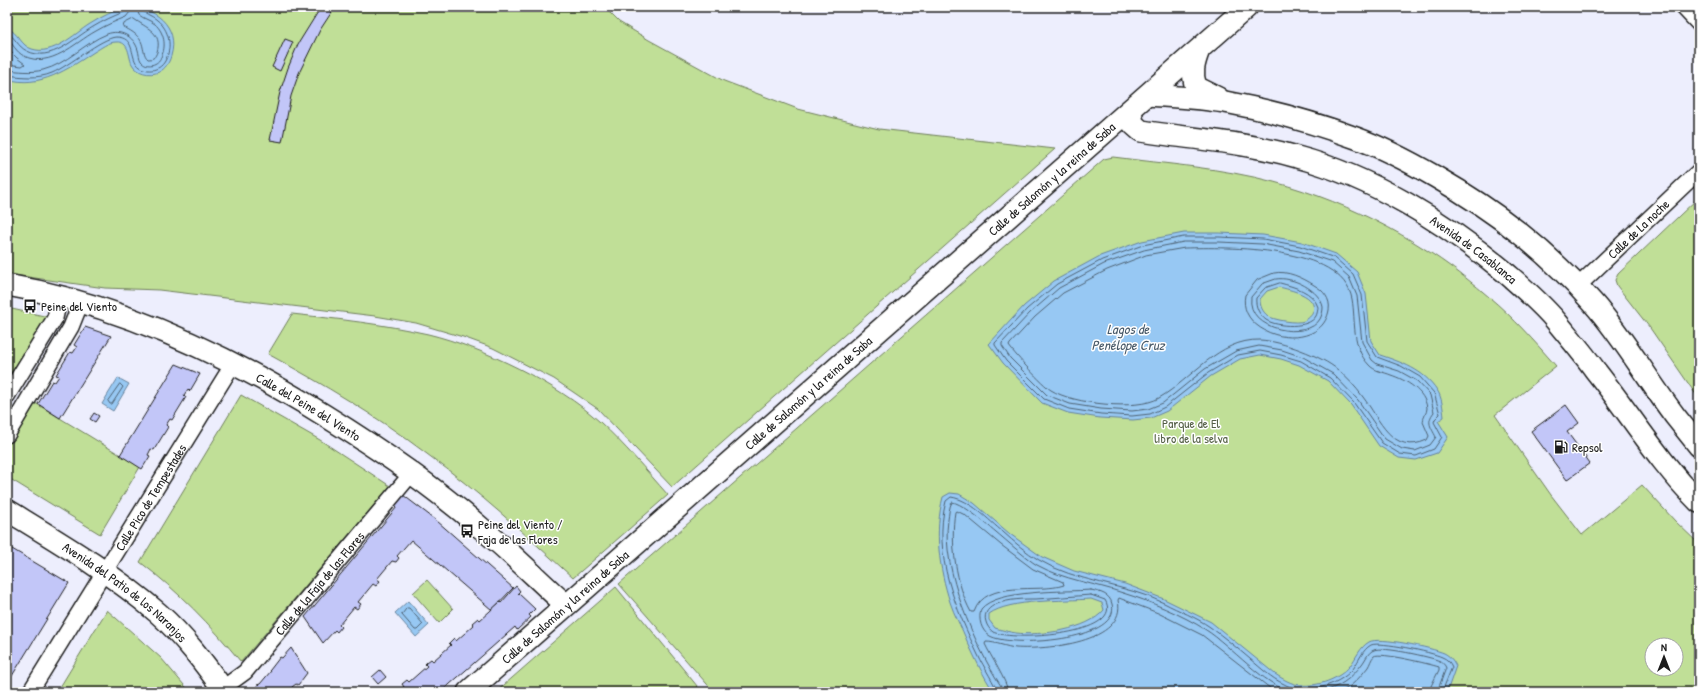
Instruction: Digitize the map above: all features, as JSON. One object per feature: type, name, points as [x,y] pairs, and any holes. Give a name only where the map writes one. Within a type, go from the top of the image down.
[{"type":"street","points":[[1160,134],[1150,126],[1148,118],[1149,110],[1153,104],[1160,99],[1158,96],[1199,50],[1247,7]]},
{"type":"street","points":[[1683,7],[1699,24]]},
{"type":"street","points":[[1199,50],[1192,70],[1196,87],[1203,92],[1230,103]]},
{"type":"street","points":[[1158,96],[1230,103],[1308,122],[1357,138],[1405,159],[1452,186],[1500,217],[1547,255],[1578,286],[1616,332],[1676,417],[1699,446]]},
{"type":"street","name":"Calle de Salomón y la reina de Saba","points":[[468,692],[1130,110],[1158,96]]},
{"type":"street","points":[[1130,110],[1131,118],[1136,127],[1141,131],[1160,134]]},
{"type":"street","points":[[1102,135],[1160,134]]},
{"type":"street","name":"Avenida de Casablanca","points":[[1160,134],[1215,140],[1298,157],[1337,171],[1375,188],[1412,207],[1453,232],[1488,258],[1520,285],[1554,319],[1595,369],[1655,453],[1699,502]]},
{"type":"street","name":"Calle de La noche","points":[[1578,286],[1699,170]]},
{"type":"street","name":"Calle del Peine del Viento","points":[[7,285],[82,302],[159,330],[233,364],[296,398],[360,437],[412,473],[481,527],[566,605]]},
{"type":"street","points":[[7,396],[53,321],[60,296]]},
{"type":"street","points":[[7,435],[71,326],[82,302]]},
{"type":"street","points":[[53,321],[71,326]]},
{"type":"street","name":"Calle Pico de Tempestades","points":[[30,692],[233,364]]},
{"type":"street","name":"Calle de la Faja de las Flores","points":[[224,690],[245,672],[412,473]]},
{"type":"street","name":"Avenida del Patio de los Naranjos","points":[[7,510],[105,572],[159,614],[192,648],[224,690]]},
{"type":"green space","points":[[7,7],[604,7],[619,22],[724,81],[798,109],[879,129],[1055,149],[672,487],[598,409],[554,379],[493,348],[463,337],[416,323],[375,316],[159,290],[105,288],[7,274]]},
{"type":"green space","name":"Parque de El libro de la selva","points":[[1113,157],[1194,167],[1254,177],[1332,201],[1361,214],[1415,243],[1465,278],[1507,313],[1556,366],[1495,415],[1551,495],[1582,535],[1642,485],[1675,521],[1699,544],[1699,602],[1697,626],[1699,652],[1696,692],[714,692],[619,584],[1104,159]]},
{"type":"green space","points":[[1699,197],[1699,399],[1650,328],[1617,286],[1615,280],[1618,274]]},
{"type":"green space","points":[[7,308],[49,317],[7,385]]},
{"type":"green space","points":[[292,314],[411,330],[428,334],[472,348],[519,369],[563,394],[600,422],[626,448],[668,495],[573,578],[484,499],[408,440],[349,401],[268,354]]},
{"type":"green space","points":[[241,395],[320,440],[390,486],[241,662],[194,609],[140,562]]},
{"type":"green space","points":[[32,401],[140,467],[100,534],[7,477],[7,442]]},
{"type":"green space","points":[[427,580],[453,609],[439,623],[413,593]]},
{"type":"green space","points":[[616,587],[702,692],[496,692]]},
{"type":"green space","points":[[107,610],[161,658],[190,692],[57,692]]},
{"type":"water","points":[[126,7],[146,10],[155,14],[168,27],[172,36],[173,45],[169,61],[161,71],[151,74],[140,72],[132,64],[126,46],[121,42],[116,42],[110,43],[53,76],[31,81],[7,79],[7,28],[11,30],[28,47],[40,50],[48,49],[63,43],[98,19]]},
{"type":"water","name":"Lagos de Penélope Cruz","points":[[1184,233],[1263,235],[1302,242],[1336,254],[1357,272],[1366,294],[1371,341],[1380,355],[1412,368],[1432,383],[1439,393],[1443,407],[1444,417],[1438,421],[1448,437],[1437,453],[1416,460],[1399,458],[1379,446],[1351,405],[1328,381],[1299,365],[1281,359],[1260,355],[1240,359],[1211,376],[1167,411],[1151,418],[1133,420],[1100,418],[1068,413],[1042,403],[1003,363],[989,344],[1024,306],[1054,281],[1100,256],[1142,241]],"holes":[[[1279,287],[1307,297],[1313,306],[1311,316],[1301,322],[1286,321],[1268,316],[1261,306],[1260,299],[1267,291]]]},
{"type":"water","points":[[118,378],[129,384],[113,411],[102,404]]},
{"type":"water","points":[[950,493],[959,494],[974,503],[1010,534],[1042,557],[1074,571],[1125,584],[1164,599],[1211,622],[1275,674],[1290,682],[1300,685],[1314,685],[1328,681],[1345,671],[1366,644],[1369,642],[1383,640],[1418,646],[1448,655],[1456,666],[1449,686],[1445,692],[994,692],[967,641],[946,589],[938,537],[940,510],[943,497]],"holes":[[[1091,599],[1102,603],[1104,610],[1097,617],[1075,627],[1050,632],[1026,634],[1016,633],[995,628],[989,620],[989,614],[998,609],[1023,603]]]},
{"type":"water","points":[[408,601],[429,625],[416,637],[395,613]]},
{"type":"building","points":[[321,7],[335,7],[320,30],[299,73],[291,96],[282,142],[270,140],[280,92],[288,68],[298,44]]},
{"type":"building","points":[[285,39],[293,42],[280,71],[272,67]]},
{"type":"building","points":[[85,327],[111,336],[60,418],[38,404],[52,381],[55,382],[59,376],[56,375],[70,352],[73,353],[77,347],[74,345]]},
{"type":"building","points":[[176,364],[200,374],[190,391],[188,389],[184,395],[186,397],[172,420],[170,419],[166,425],[168,427],[154,450],[151,449],[148,455],[150,456],[142,469],[120,455]]},
{"type":"building","name":"Repsol","points":[[1566,405],[1579,423],[1567,432],[1590,463],[1567,480],[1531,431]]},
{"type":"building","points":[[94,413],[99,416],[95,422],[90,419]]},
{"type":"building","points":[[403,495],[437,521],[513,588],[492,610],[411,540],[397,556],[399,558],[396,562],[392,561],[377,579],[380,581],[376,586],[373,584],[358,602],[361,604],[357,609],[354,607],[339,625],[341,627],[337,632],[335,630],[323,643],[305,617],[397,507],[395,505]]},
{"type":"building","points":[[7,546],[69,583],[7,684]]},
{"type":"building","points":[[516,586],[520,591],[518,593],[535,609],[529,615],[531,617],[517,630],[515,627],[441,692],[398,692],[404,687],[402,684],[407,680],[409,682],[427,666],[425,664],[427,662],[431,659],[433,661],[451,645],[449,643],[454,638],[456,641],[474,625],[472,623],[478,618],[480,620],[500,602],[501,603]]},
{"type":"building","points":[[291,648],[307,673],[298,685],[296,684],[292,687],[295,692],[261,692],[257,685],[260,684],[271,671],[270,670],[280,657],[282,658]]},
{"type":"building","points":[[380,670],[386,677],[378,684],[372,677]]},
{"type":"place","name":"Peine del Viento","points":[[30,306]]},
{"type":"place","name":"Repsol","points":[[1561,447]]},
{"type":"place","name":"Peine del Viento / Faja de las Flores","points":[[467,531]]}]
